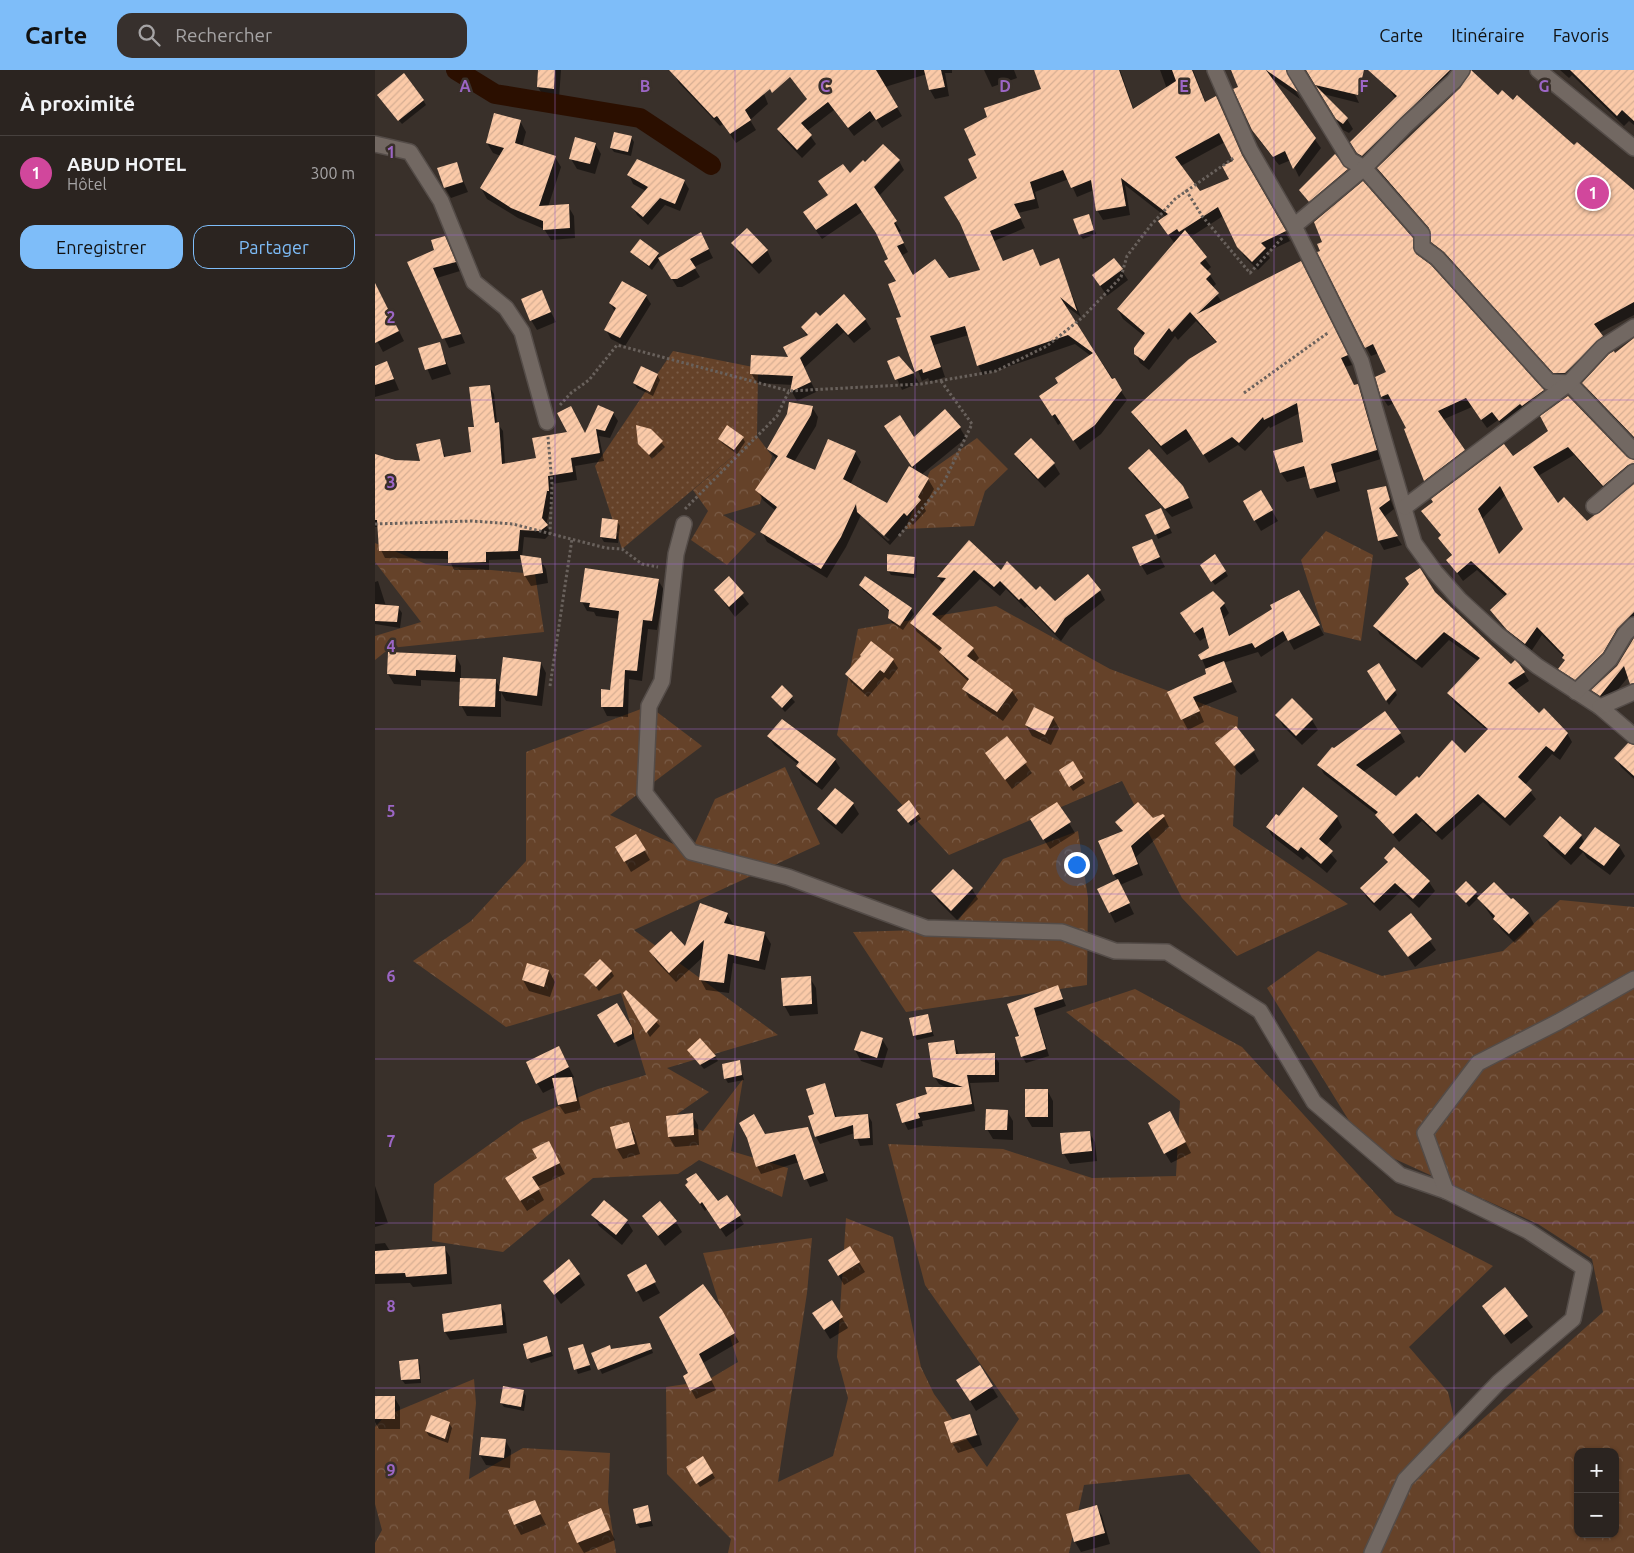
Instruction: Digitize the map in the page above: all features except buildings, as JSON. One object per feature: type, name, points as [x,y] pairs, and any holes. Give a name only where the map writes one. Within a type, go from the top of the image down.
[{"type":"street","points":[[1215,70],[1250,150],[1294,226],[1361,361],[1414,543],[1435,572],[1459,599],[1530,661],[1600,707],[1634,736]]},
{"type":"street","points":[[1295,70],[1350,160],[1364,168],[1423,234],[1422,247],[1437,258],[1549,382],[1569,383],[1634,451]]},
{"type":"street","points":[[1294,226],[1364,168],[1406,125],[1454,81],[1462,70]]},
{"type":"street","points":[[1538,70],[1634,148]]},
{"type":"street","points":[[375,144],[410,152],[441,201],[474,282],[506,308],[522,332],[547,422]]},
{"type":"street","points":[[1405,507],[1569,383],[1603,348],[1634,327]]},
{"type":"street","points":[[1594,506],[1634,472]]},
{"type":"street","points":[[684,524],[676,554],[676,570],[662,681],[649,706],[645,793],[691,852],[788,878],[926,928],[1062,932],[1115,951],[1167,952],[1261,1011],[1314,1102],[1400,1175],[1447,1191],[1528,1231],[1584,1268],[1573,1318],[1499,1382],[1405,1480],[1372,1553]]},
{"type":"street","points":[[1576,692],[1610,659],[1625,634],[1634,625]]},
{"type":"street","points":[[1600,707],[1634,692]]},
{"type":"street","points":[[1447,1191],[1425,1132],[1478,1063],[1558,1022],[1634,979]]},
{"type":"path","points":[[550,534],[552,484],[547,422],[571,393],[589,380],[601,368],[617,345],[789,391],[921,384],[996,371],[1047,346],[1083,317],[1121,277],[1127,256],[1151,225],[1186,190],[1229,160],[1250,150]]},
{"type":"path","points":[[1186,190],[1202,216],[1250,273],[1294,226]]},
{"type":"path","points":[[1244,393],[1342,324]]},
{"type":"path","points":[[899,536],[944,482],[972,424],[941,381]]},
{"type":"path","points":[[684,524],[685,509],[777,416],[789,391]]},
{"type":"path","points":[[375,524],[472,521],[513,524],[572,540],[622,549],[642,564],[676,570]]},
{"type":"path","points":[[550,686],[572,540]]},
{"type":"green space","points":[[673,351],[758,368],[757,436],[622,549],[595,466]]},
{"type":"green space","points":[[757,436],[772,456],[760,504],[723,515],[756,534],[727,565],[691,540],[708,511],[693,490]]},
{"type":"green space","points":[[977,438],[1008,469],[985,491],[974,526],[905,529],[930,471]]},
{"type":"green space","points":[[1326,531],[1373,555],[1361,641],[1324,632],[1301,560]]},
{"type":"green space","points":[[375,543],[426,564],[535,574],[544,632],[390,648],[375,660],[375,636],[421,622],[375,562]]},
{"type":"green space","points":[[996,606],[1110,669],[1238,717],[1233,826],[1348,904],[1237,956],[1182,898],[1122,781],[949,855],[837,735],[858,629]]},
{"type":"green space","points":[[649,706],[702,746],[610,815],[691,852],[715,799],[785,767],[820,844],[634,930],[778,1035],[667,1068],[709,1092],[670,1119],[703,1131],[743,1079],[731,1151],[788,1168],[782,1197],[699,1160],[678,1174],[593,1178],[503,1252],[432,1241],[434,1184],[521,1122],[598,1089],[646,1075],[621,993],[506,1027],[413,961],[471,921],[526,861],[526,752]]},
{"type":"green space","points":[[1078,831],[1088,898],[1087,985],[906,1012],[853,932],[952,929],[1003,859]]},
{"type":"green space","points":[[1560,900],[1634,907],[1634,1553],[1261,1553],[1189,1474],[1084,1485],[1069,1553],[728,1553],[731,1539],[667,1474],[666,1387],[706,1381],[738,1362],[703,1253],[812,1238],[807,1293],[778,1482],[833,1456],[848,1398],[837,1357],[846,1218],[893,1237],[921,1367],[934,1394],[987,1467],[1019,1419],[925,1285],[888,1144],[1003,1149],[1092,1178],[1176,1176],[1180,1101],[1066,1012],[1135,989],[1242,1047],[1395,1215],[1493,1266],[1409,1347],[1448,1392],[1459,1440],[1603,1312],[1592,1259],[1538,1224],[1364,1145],[1267,988],[1318,951],[1382,976],[1503,951]]},
{"type":"green space","points":[[474,1379],[476,1403],[469,1479],[523,1448],[610,1453],[608,1502],[616,1553],[375,1553],[375,1543],[382,1530],[375,1504],[375,1427],[385,1416]]},
{"type":"waterway","points":[[456,70],[495,94],[640,118],[711,165]]},
{"type":"place","name":"ABUD HOTEL","points":[[1593,193]]}]
